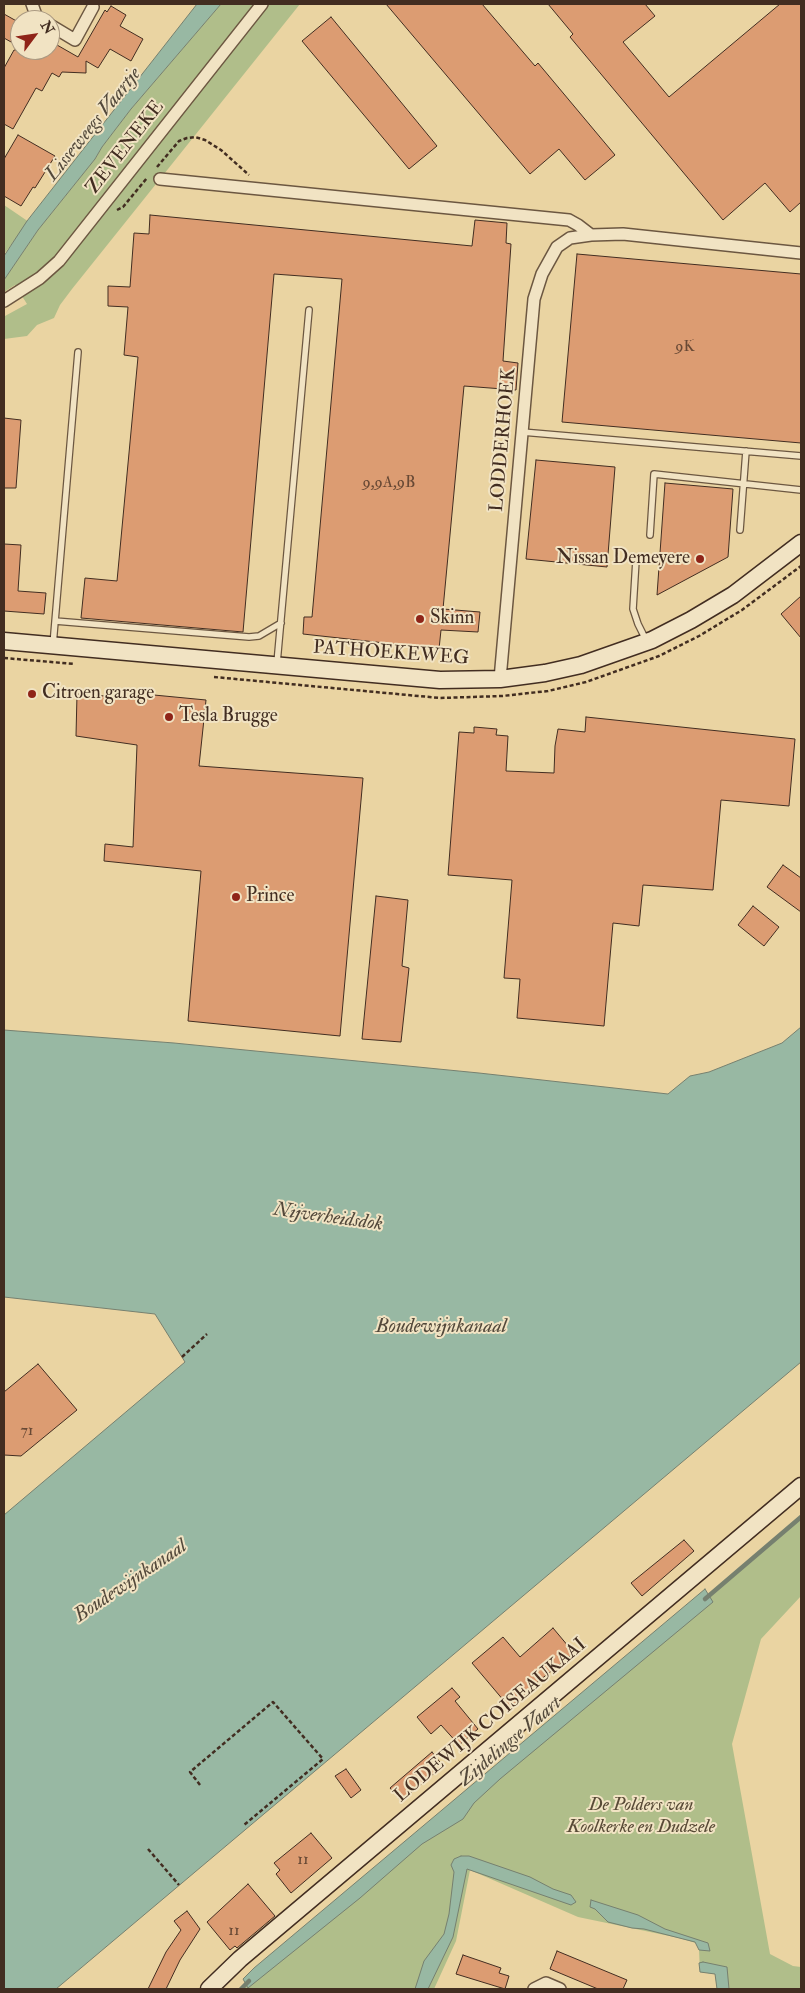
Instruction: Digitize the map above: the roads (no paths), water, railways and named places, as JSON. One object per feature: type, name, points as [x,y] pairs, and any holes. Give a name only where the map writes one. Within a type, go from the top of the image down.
[{"type":"main road","name":"PATHOEKEWEG","points":[[4,641],[440,680],[500,678],[545,673],[581,665],[646,642],[691,620],[733,595],[801,543]]},
{"type":"main road","name":"LODEWIJK COISEAUKAAI","points":[[209,1989],[240,1959],[801,1486]]},
{"type":"street","name":"ZEVENEKE","points":[[4,301],[40,278],[59,261],[262,4]]},
{"type":"street","points":[[60,31],[75,40],[93,7]]},
{"type":"street","points":[[160,179],[569,220],[590,235]]},
{"type":"street","name":"LODDERHOEK","points":[[500,678],[534,299],[538,284],[552,254],[563,241],[570,238],[623,234],[801,253]]},
{"type":"street","points":[[534,1989],[546,1983],[560,1989]]},
{"type":"lane","points":[[277,665],[309,310]]},
{"type":"lane","points":[[53,645],[78,352]]},
{"type":"lane","points":[[522,432],[801,456]]},
{"type":"lane","points":[[740,530],[746,452]]},
{"type":"lane","points":[[650,536],[654,474],[801,490]]},
{"type":"lane","points":[[636,560],[633,609],[646,642]]},
{"type":"lane","points":[[55,620],[249,637],[260,636],[281,623]]},
{"type":"water","points":[[197,4],[221,4],[131,109],[95,159],[38,230],[4,280],[4,256],[27,221]]},
{"type":"water","name":"Boudewijnkanaal","points":[[801,1027],[801,1362],[56,1989],[4,1989],[4,1515],[185,1362],[155,1314],[4,1297],[4,1030],[174,1043],[668,1094],[690,1076],[709,1072],[782,1043]]},
{"type":"water","points":[[705,1589],[713,1602],[500,1779],[474,1803],[463,1819],[422,1844],[360,1898],[248,1988],[243,1979],[254,1968]]},
{"type":"water","points":[[461,1856],[469,1856],[530,1877],[553,1889],[571,1895],[576,1902],[571,1905],[467,1869],[453,1937],[428,1989],[415,1989],[424,1961],[444,1934],[449,1914],[454,1872],[451,1865],[454,1859]]},
{"type":"water","points":[[591,1900],[638,1915],[665,1929],[708,1943],[710,1951],[699,1950],[695,1942],[608,1922],[595,1909],[590,1907]]},
{"type":"water","points":[[703,1962],[727,1967],[729,1989],[717,1989],[715,1974],[700,1972],[699,1963]]},
{"type":"waterway","name":"Zijdelingse Vaart","points":[[705,1599],[801,1517]]},
{"type":"waterway","name":"Zijdelingse Vaart","points":[[241,1989],[249,1981]]},
{"type":"place","name":"Nissan Demeyere","points":[[700,559]]},
{"type":"place","name":"Skinn","points":[[420,619]]},
{"type":"place","name":"Citroen garage","points":[[32,694]]},
{"type":"place","name":"Tesla Brugge","points":[[169,717]]},
{"type":"place","name":"Prince","points":[[236,897]]},
{"type":"water label","name":"Lisseweegs Vaartje","points":[[94,125]]},
{"type":"water label","name":"Nijverheidsdok","points":[[328,1218]]},
{"type":"park label","name":"De Polders van Koolkerke en Dudzele","points":[[641,1817]]}]
